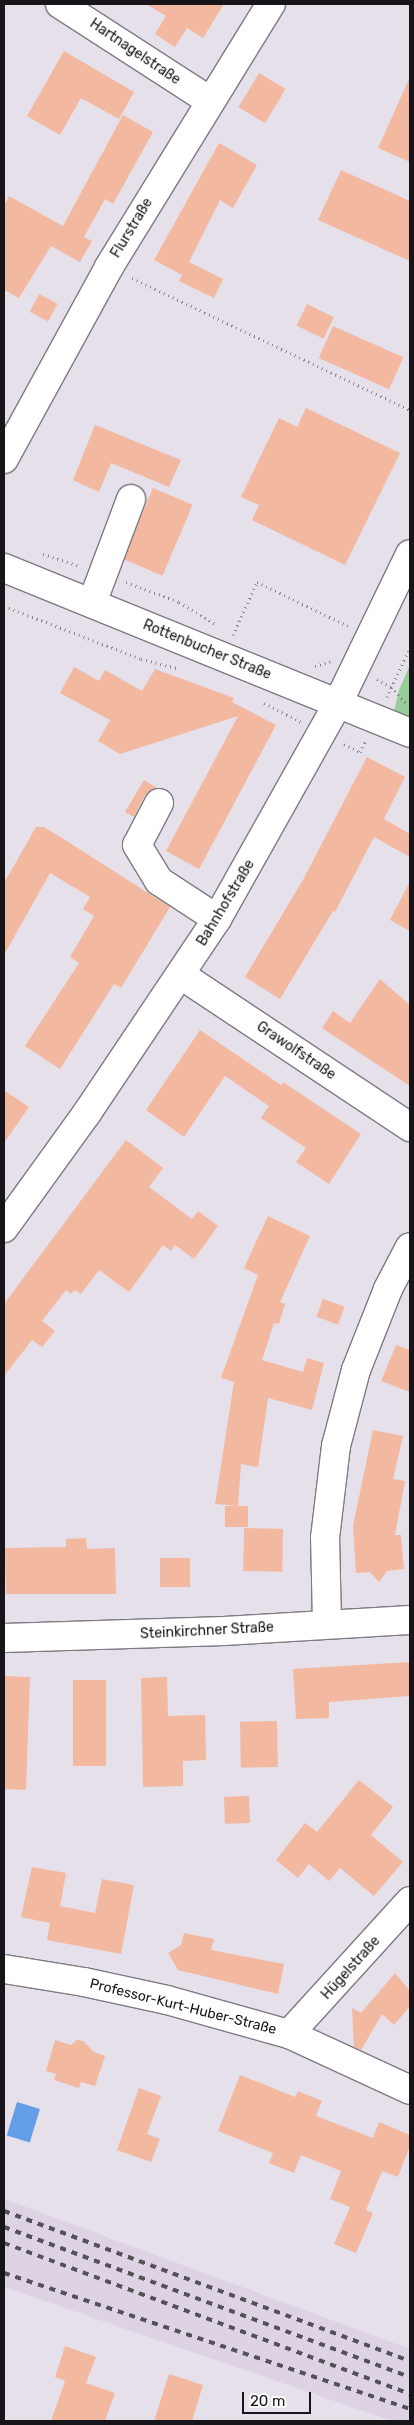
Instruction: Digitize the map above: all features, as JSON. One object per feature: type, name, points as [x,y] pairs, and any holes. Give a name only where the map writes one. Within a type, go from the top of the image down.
[{"type":"street","name":"Hartnagelstraße","points":[[60,4],[210,101]]},
{"type":"street","name":"Flurstraße","points":[[4,459],[109,267],[210,101],[272,4]]},
{"type":"street","points":[[92,603],[131,499]]},
{"type":"street","name":"Bahnhofstraße","points":[[4,1228],[181,975],[217,919],[338,703],[410,554]]},
{"type":"street","name":"Rottenbucher Straße","points":[[4,568],[92,603],[233,644],[338,703],[410,733]]},
{"type":"street","points":[[158,803],[137,845],[159,882],[217,919]]},
{"type":"street","name":"Grawolfstraße","points":[[181,975],[410,1127]]},
{"type":"street","points":[[327,1623],[325,1538],[336,1446],[356,1370],[388,1289],[410,1247]]},
{"type":"street","name":"Steinkirchner Straße","points":[[4,1638],[224,1631],[327,1623],[410,1620]]},
{"type":"street","name":"Hügelstraße","points":[[289,2034],[410,1901]]},
{"type":"street","name":"Professor-Kurt-Huber-Straße","points":[[4,1969],[84,1982],[168,2000],[289,2034],[410,2090]]},
{"type":"path","points":[[109,267],[410,410]]},
{"type":"path","points":[[40,554],[104,574],[179,602],[233,644],[257,582],[371,637]]},
{"type":"path","points":[[4,606],[141,659],[186,671]]},
{"type":"path","points":[[307,670],[330,660],[356,666],[391,687],[410,707]]},
{"type":"path","points":[[258,700],[360,752]]},
{"type":"shaded area","points":[[4,2199],[410,2349],[410,2421],[392,2421],[4,2287]]},
{"type":"green space","points":[[410,665],[410,727],[392,720],[399,690]]},
{"type":"water","points":[[17,2102],[40,2109],[30,2142],[7,2135]]},
{"type":"building","points":[[146,4],[224,4],[203,38],[187,28],[175,47],[155,34],[166,16]]},
{"type":"building","points":[[64,51],[134,92],[119,119],[81,98],[60,135],[27,116]]},
{"type":"building","points":[[259,73],[286,89],[265,123],[238,107]]},
{"type":"building","points":[[410,77],[410,162],[378,148]]},
{"type":"building","points":[[123,115],[153,132],[113,204],[105,199],[84,237],[92,241],[80,262],[51,246],[19,298],[4,290],[4,206],[9,196],[63,226]]},
{"type":"building","points":[[219,143],[257,165],[233,208],[220,200],[189,262],[223,279],[214,298],[179,281],[182,275],[154,260]]},
{"type":"building","points":[[341,170],[410,201],[410,261],[318,220]]},
{"type":"building","points":[[39,294],[58,304],[48,322],[30,312]]},
{"type":"building","points":[[307,304],[334,317],[323,339],[296,326]]},
{"type":"building","points":[[333,326],[403,357],[389,389],[319,358]]},
{"type":"building","points":[[306,408],[400,453],[345,565],[252,520],[259,505],[241,497],[279,418],[297,427]]},
{"type":"building","points":[[95,425],[181,460],[169,487],[111,463],[99,492],[73,480]]},
{"type":"building","points":[[153,488],[193,505],[162,576],[123,559]]},
{"type":"building","points":[[74,667],[99,681],[105,670],[142,691],[155,669],[234,698],[232,702],[276,725],[199,869],[166,851],[238,716],[120,754],[98,741],[110,720],[60,693]]},
{"type":"building","points":[[367,757],[405,777],[384,819],[410,834],[410,857],[374,837],[335,912],[333,911],[280,999],[245,977],[304,878]]},
{"type":"building","points":[[144,780],[157,788],[145,795],[134,817],[125,812]]},
{"type":"building","points":[[36,827],[44,827],[170,907],[121,988],[114,984],[60,1069],[25,1046],[79,963],[70,957],[94,916],[83,909],[90,897],[50,873],[4,955],[4,883]]},
{"type":"building","points":[[410,881],[410,931],[390,920]]},
{"type":"building","points":[[380,979],[410,1005],[410,1086],[322,1028],[333,1011],[350,1023]]},
{"type":"building","points":[[200,1030],[281,1085],[283,1082],[361,1134],[329,1184],[296,1162],[306,1148],[261,1118],[269,1106],[225,1076],[184,1137],[146,1110]]},
{"type":"building","points":[[4,1090],[29,1107],[4,1143]]},
{"type":"building","points":[[126,1140],[163,1168],[149,1187],[192,1219],[198,1211],[218,1226],[194,1259],[175,1245],[171,1251],[163,1245],[129,1292],[99,1270],[81,1294],[75,1290],[71,1294],[66,1290],[42,1321],[55,1331],[42,1347],[32,1340],[4,1376],[4,1304]]},
{"type":"building","points":[[268,1216],[310,1236],[280,1302],[285,1304],[279,1324],[274,1323],[262,1360],[303,1372],[307,1358],[324,1363],[312,1410],[268,1398],[258,1467],[241,1464],[238,1506],[215,1504],[234,1382],[221,1378],[258,1275],[244,1268]]},
{"type":"building","points":[[323,1299],[345,1307],[338,1325],[317,1317]]},
{"type":"building","points":[[396,1345],[410,1350],[410,1392],[381,1381]]},
{"type":"building","points":[[373,1430],[403,1436],[393,1479],[405,1481],[395,1535],[401,1535],[404,1569],[387,1571],[379,1582],[370,1572],[356,1573],[353,1526]]},
{"type":"building","points":[[225,1506],[248,1506],[248,1527],[225,1527]]},
{"type":"building","points":[[244,1528],[283,1529],[282,1572],[243,1571]]},
{"type":"building","points":[[86,1538],[87,1549],[115,1548],[116,1594],[6,1594],[5,1548],[66,1547],[66,1539]]},
{"type":"building","points":[[160,1558],[190,1558],[190,1587],[160,1587]]},
{"type":"building","points":[[410,1662],[410,1696],[329,1702],[329,1718],[296,1719],[293,1669]]},
{"type":"building","points":[[4,1676],[30,1677],[26,1790],[4,1789]]},
{"type":"building","points":[[167,1677],[168,1716],[205,1715],[206,1760],[183,1761],[183,1786],[143,1787],[141,1678]]},
{"type":"building","points":[[73,1680],[106,1680],[106,1766],[73,1766]]},
{"type":"building","points":[[277,1721],[278,1767],[241,1768],[240,1722]]},
{"type":"building","points":[[359,1780],[393,1807],[371,1835],[403,1862],[374,1896],[340,1868],[329,1881],[309,1864],[298,1878],[276,1860],[305,1823],[317,1832]]},
{"type":"building","points":[[249,1796],[250,1823],[225,1824],[224,1797]]},
{"type":"building","points":[[32,1867],[66,1873],[60,1906],[95,1913],[102,1879],[134,1885],[121,1954],[47,1940],[50,1923],[21,1917]]},
{"type":"building","points":[[184,1933],[214,1939],[211,1950],[284,1964],[278,1994],[178,1970],[168,1953],[181,1945]]},
{"type":"building","points":[[395,1973],[410,1991],[410,2006],[394,2025],[382,2014],[361,2050],[354,2047],[352,2008],[361,2013]]},
{"type":"building","points":[[55,2040],[71,2045],[77,2040],[83,2041],[94,2052],[105,2056],[95,2086],[81,2082],[79,2088],[54,2080],[56,2074],[46,2071]]},
{"type":"building","points":[[240,2075],[295,2097],[298,2091],[322,2101],[316,2116],[373,2138],[379,2122],[410,2135],[410,2146],[398,2177],[382,2171],[366,2210],[373,2213],[356,2253],[334,2244],[350,2207],[330,2199],[341,2171],[301,2155],[294,2173],[269,2163],[273,2153],[218,2131]]},
{"type":"building","points":[[139,2088],[161,2096],[147,2134],[160,2139],[151,2162],[117,2150]]},
{"type":"building","points":[[65,2346],[96,2357],[86,2383],[115,2393],[105,2421],[51,2421],[65,2381],[55,2377]]},
{"type":"building","points":[[169,2374],[203,2385],[192,2421],[154,2421]]},
{"type":"railway","points":[[4,2211],[410,2361]]},
{"type":"railway","points":[[4,2227],[410,2377]]},
{"type":"railway","points":[[4,2243],[410,2394]]},
{"type":"railway","points":[[4,2273],[410,2409]]}]
